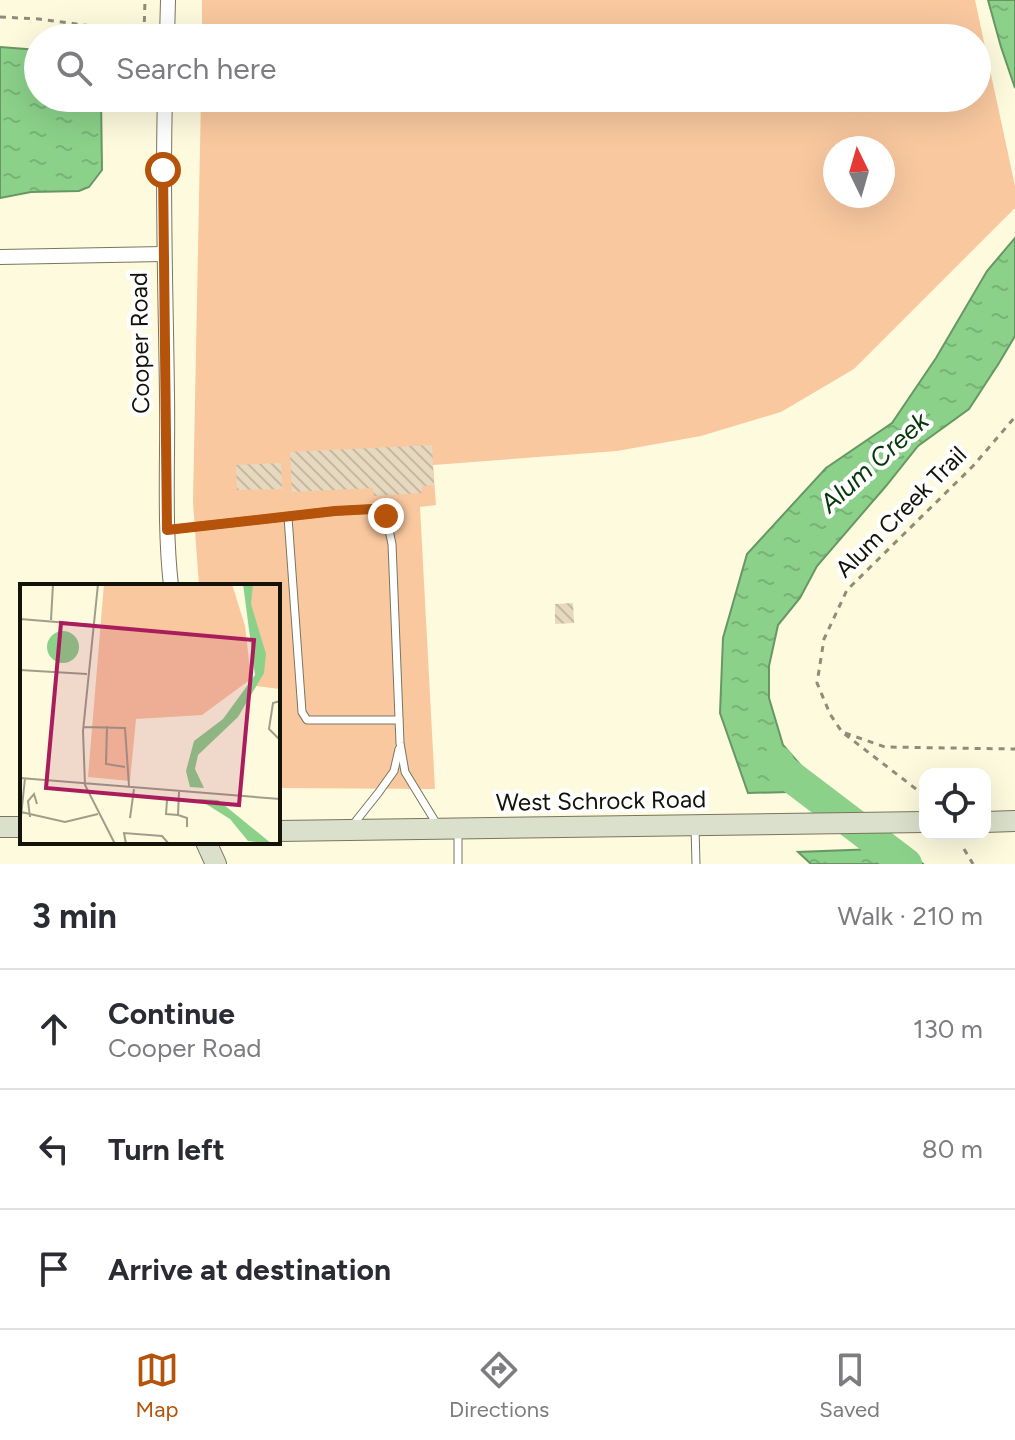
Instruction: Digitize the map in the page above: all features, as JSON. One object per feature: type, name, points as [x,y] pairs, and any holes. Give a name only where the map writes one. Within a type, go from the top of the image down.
[{"type":"main road","points":[[991,822],[1015,821]]},
{"type":"main road","name":"West Schrock Road","points":[[280,831],[919,822]]},
{"type":"main road","points":[[207,844],[216,864]]},
{"type":"street","points":[[167,24],[168,0]]},
{"type":"street","name":"Cooper Road","points":[[165,112],[167,530],[171,584]]},
{"type":"street","points":[[0,257],[164,254]]},
{"type":"lane","points":[[167,530],[373,509],[386,516],[392,544],[400,743],[405,772],[449,829],[458,864]]},
{"type":"lane","points":[[288,517],[302,712],[307,720],[399,720]]},
{"type":"lane","points":[[348,830],[394,771],[400,743]]},
{"type":"lane","points":[[695,825],[696,864]]},
{"type":"path","points":[[144,24],[145,0]]},
{"type":"path","points":[[0,17],[76,24]]},
{"type":"path","name":"Alum Creek Trail","points":[[916,789],[842,732],[830,714],[817,683],[824,639],[847,590],[973,466],[1015,417]]},
{"type":"path","points":[[842,732],[885,747],[1015,749]]},
{"type":"path","points":[[964,849],[973,864]]},
{"type":"shaded area","points":[[202,0],[975,0],[980,24],[202,24]]},
{"type":"shaded area","points":[[991,74],[1015,186],[1015,208],[854,369],[781,412],[701,436],[617,451],[433,465],[436,505],[420,507],[435,789],[280,788],[280,584],[199,584],[193,502],[201,112],[991,112]]},
{"type":"water","points":[[988,0],[1015,0],[1015,88],[1001,47]]},
{"type":"water","points":[[0,47],[24,49],[24,112],[101,112],[102,170],[89,187],[79,191],[31,192],[0,198]]},
{"type":"water","points":[[1015,238],[1015,336],[999,363],[969,409],[918,446],[817,566],[800,598],[778,625],[769,666],[769,698],[783,745],[823,791],[748,793],[720,713],[723,638],[747,554],[826,468],[892,423],[936,358],[987,271]]},
{"type":"water","points":[[903,848],[923,864],[811,864],[798,852]]},
{"type":"building","points":[[432,445],[434,485],[422,486],[422,493],[374,496],[373,488],[292,492],[290,452]]},
{"type":"building","points":[[281,463],[282,489],[237,490],[236,465]]},
{"type":"building","points":[[573,603],[574,623],[555,624],[555,604]]},
{"type":"waterway","name":"Alum Creek","points":[[778,762],[781,769],[906,864]]},
{"type":"route","points":[[163,170],[167,530],[335,511],[373,509],[386,516]]}]
